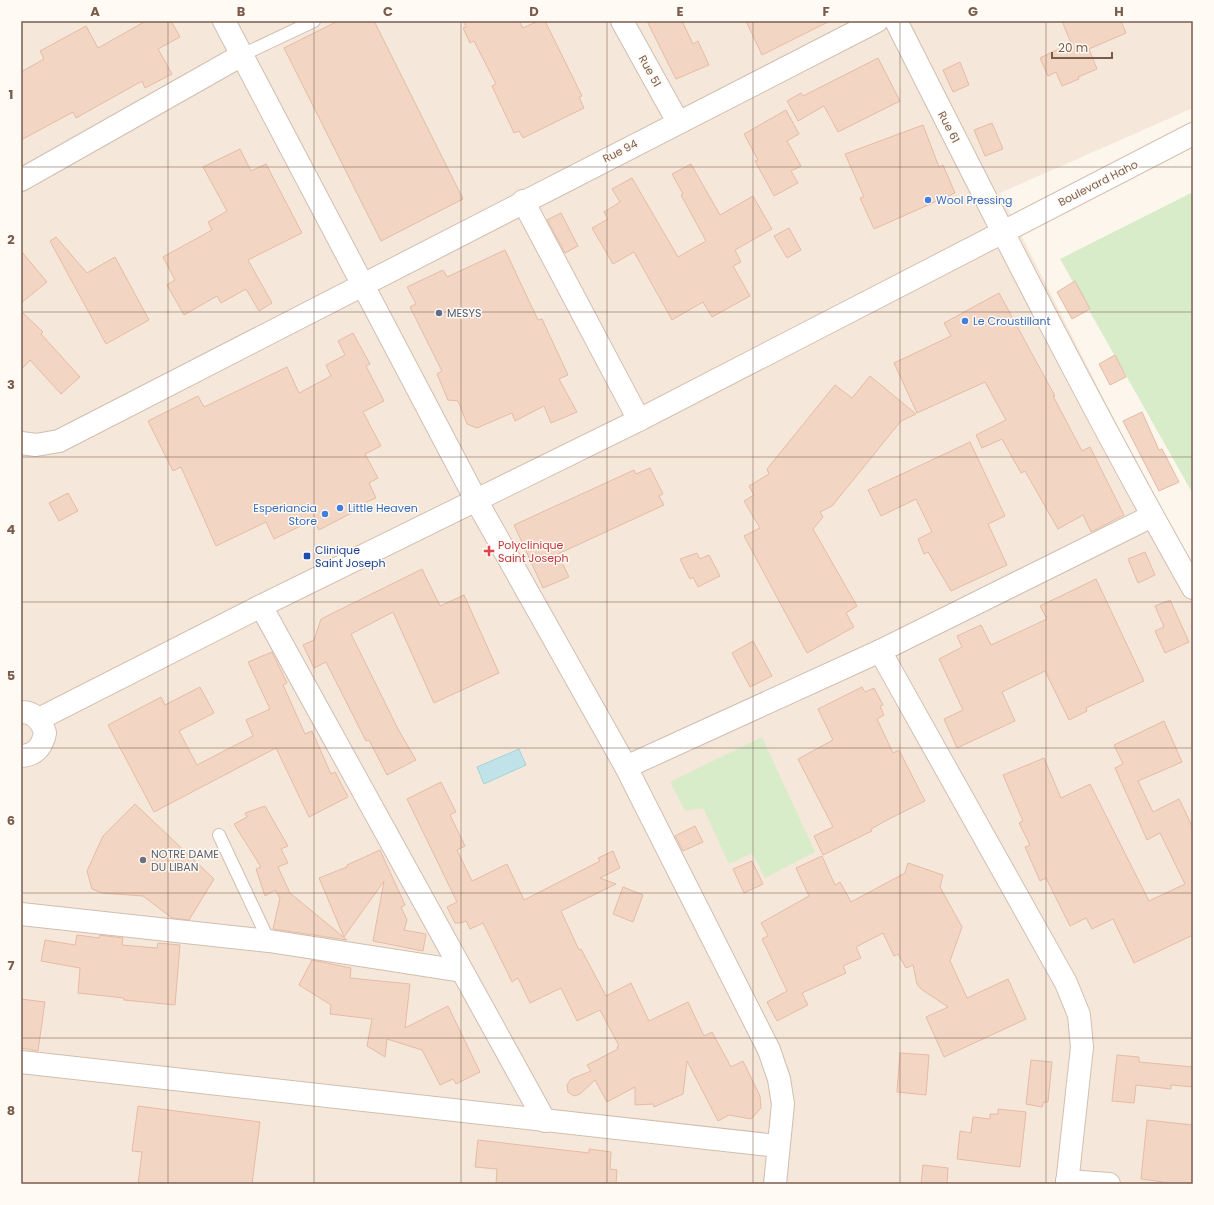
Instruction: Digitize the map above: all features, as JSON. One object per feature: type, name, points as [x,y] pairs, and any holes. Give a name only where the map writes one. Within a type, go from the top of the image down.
[{"type":"street","points":[[224,21],[476,500],[626,767],[768,1050],[779,1079],[783,1104],[775,1184]]},
{"type":"street","name":"Rue 51","points":[[622,21],[678,122]]},
{"type":"street","name":"Rue 94","points":[[21,443],[36,444],[59,441],[363,283],[877,21]]},
{"type":"street","name":"Rue 61","points":[[896,21],[1003,232],[1152,516],[1193,588]]},
{"type":"street","points":[[21,180],[242,55]]},
{"type":"street","name":"Boulevard Haho","points":[[30,716],[262,606],[639,420],[1193,134]]},
{"type":"street","points":[[523,201],[639,420]]},
{"type":"street","points":[[626,767],[880,651],[1152,516]]},
{"type":"street","points":[[262,606],[545,1121]]},
{"type":"street","points":[[880,651],[1066,983],[1079,1015],[1082,1047],[1067,1183],[1109,1184]]},
{"type":"street","points":[[21,756],[34,753],[40,748],[45,733],[30,716]]},
{"type":"street","points":[[21,914],[269,941],[462,971]]},
{"type":"street","points":[[21,1062],[778,1146]]},
{"type":"lane","points":[[242,55],[314,21]]},
{"type":"lane","points":[[219,835],[269,941]]},
{"type":"shaded area","points":[[21,21],[1193,21],[1193,108],[1000,193],[1193,576],[1193,1184],[21,1184]]},
{"type":"green space","points":[[1193,192],[1193,494],[1060,259]]},
{"type":"green space","points":[[762,737],[815,852],[765,878],[752,853],[729,864],[703,808],[685,811],[670,782]]},
{"type":"water","points":[[519,749],[526,765],[484,784],[477,767]]},
{"type":"building","points":[[146,21],[171,21],[180,37],[158,49],[172,74],[145,88],[142,81],[76,118],[73,112],[21,140],[21,72],[44,59],[40,51],[86,26],[98,48]]},
{"type":"building","points":[[338,21],[374,21],[463,199],[381,241],[284,48]]},
{"type":"building","points":[[463,21],[519,21],[523,28],[538,21],[545,21],[582,96],[579,97],[584,108],[523,138],[519,131],[514,133],[492,86],[496,84],[474,41],[470,43],[463,28],[466,27]]},
{"type":"building","points":[[647,21],[682,21],[693,44],[698,41],[709,65],[676,79]]},
{"type":"building","points":[[746,21],[830,21],[762,55]]},
{"type":"building","points":[[1062,21],[1121,21],[1126,33],[1089,49],[1097,69],[1062,86],[1056,72],[1048,76],[1040,58],[1071,43]]},
{"type":"building","points":[[878,58],[900,101],[838,132],[824,106],[798,121],[787,101],[801,93],[803,96]]},
{"type":"building","points":[[960,62],[969,85],[953,92],[943,70]]},
{"type":"building","points":[[786,110],[799,134],[787,141],[801,166],[791,171],[798,183],[774,196],[755,161],[758,160],[744,134]]},
{"type":"building","points":[[992,123],[1003,149],[985,156],[974,130]]},
{"type":"building","points":[[923,125],[939,167],[943,165],[955,193],[874,229],[860,198],[864,197],[845,154]]},
{"type":"building","points":[[240,149],[251,171],[266,164],[302,233],[248,260],[272,303],[259,311],[246,289],[221,303],[217,296],[184,315],[167,285],[175,280],[163,257],[212,230],[208,222],[227,211],[203,167]]},
{"type":"building","points":[[691,164],[720,215],[753,196],[772,229],[735,250],[741,262],[733,266],[750,296],[712,317],[703,302],[672,320],[634,252],[613,264],[592,228],[608,219],[604,212],[620,202],[612,189],[632,178],[678,257],[706,241],[681,195],[683,194],[672,174]]},
{"type":"building","points":[[561,213],[578,246],[565,253],[547,220]]},
{"type":"building","points":[[789,228],[801,250],[787,258],[774,236]]},
{"type":"building","points":[[56,237],[87,273],[115,257],[149,320],[106,344],[50,241]]},
{"type":"building","points":[[505,250],[538,320],[542,319],[568,375],[559,379],[577,412],[551,423],[544,406],[515,421],[512,413],[477,428],[467,424],[458,401],[448,400],[437,374],[442,371],[410,307],[416,304],[407,287],[443,270],[447,277]]},
{"type":"building","points":[[21,251],[47,282],[21,303]]},
{"type":"building","points":[[1075,281],[1090,309],[1072,319],[1057,292]]},
{"type":"building","points":[[999,293],[1055,396],[1053,396],[1082,451],[1090,447],[1124,515],[1091,532],[1083,515],[1058,529],[1025,471],[1021,473],[1002,439],[982,448],[976,435],[1006,420],[985,382],[917,413],[894,363],[951,336],[944,323]]},
{"type":"building","points":[[21,311],[43,332],[41,334],[80,377],[61,394],[30,360],[21,370]]},
{"type":"building","points":[[353,333],[370,364],[366,366],[384,401],[363,412],[381,446],[365,454],[378,478],[369,483],[376,498],[360,505],[361,508],[319,530],[313,520],[274,539],[266,522],[216,546],[181,467],[173,471],[148,421],[198,396],[204,407],[287,367],[299,393],[331,376],[326,365],[345,355],[338,341]]},
{"type":"building","points":[[1115,355],[1126,377],[1110,385],[1099,364]]},
{"type":"building","points":[[870,376],[916,414],[901,421],[832,506],[820,512],[823,517],[813,529],[857,606],[846,613],[854,627],[807,653],[744,536],[760,528],[744,501],[754,495],[749,486],[769,474],[767,469],[835,385],[852,398]]},
{"type":"building","points":[[1142,412],[1159,450],[1162,449],[1179,482],[1159,491],[1123,421]]},
{"type":"building","points":[[970,442],[1005,516],[988,524],[1007,565],[951,591],[928,552],[924,554],[918,539],[932,532],[916,499],[881,516],[868,490]]},
{"type":"building","points":[[650,468],[663,494],[659,496],[664,505],[558,554],[569,577],[543,588],[514,525],[634,470],[636,474]]},
{"type":"building","points":[[68,493],[78,511],[59,521],[49,503]]},
{"type":"building","points":[[1145,552],[1155,575],[1138,583],[1128,559]]},
{"type":"building","points":[[697,553],[700,559],[709,555],[720,576],[698,587],[693,577],[690,579],[680,559]]},
{"type":"building","points":[[422,569],[440,606],[464,595],[499,673],[434,703],[393,612],[351,634],[398,729],[416,760],[387,775],[369,740],[366,741],[326,662],[314,668],[303,645],[314,640],[321,619]]},
{"type":"building","points":[[1096,579],[1144,681],[1086,708],[1087,711],[1069,720],[1045,671],[1002,692],[1015,721],[957,748],[944,719],[963,710],[939,659],[962,647],[957,636],[981,625],[991,645],[1047,619],[1040,606]]},
{"type":"building","points":[[1170,600],[1189,642],[1165,653],[1155,631],[1164,627],[1155,606]]},
{"type":"building","points":[[753,641],[772,676],[750,687],[732,653]]},
{"type":"building","points":[[272,652],[287,683],[283,685],[305,734],[312,731],[331,774],[335,772],[348,797],[309,817],[276,748],[154,812],[108,725],[161,697],[165,705],[200,687],[214,713],[179,731],[197,765],[253,736],[246,720],[270,709],[248,662]]},
{"type":"building","points":[[862,687],[865,692],[874,688],[883,705],[880,706],[884,715],[877,719],[893,753],[899,750],[925,801],[871,829],[872,831],[823,855],[814,836],[833,827],[798,759],[833,740],[818,709]]},
{"type":"building","points":[[1164,721],[1182,762],[1138,781],[1153,812],[1179,799],[1193,828],[1193,935],[1134,963],[1113,919],[1092,929],[1086,918],[1070,926],[1046,878],[1040,881],[1025,847],[1030,845],[1019,823],[1023,821],[1003,775],[1044,758],[1061,798],[1090,784],[1149,901],[1185,884],[1160,833],[1147,840],[1115,768],[1123,764],[1114,745]]},
{"type":"building","points":[[441,782],[456,812],[450,815],[465,846],[457,850],[472,881],[507,864],[524,900],[600,861],[598,858],[613,851],[620,868],[600,878],[616,884],[561,911],[579,950],[581,949],[606,996],[631,983],[649,1021],[688,1002],[704,1036],[712,1032],[731,1067],[743,1061],[760,1096],[761,1108],[751,1119],[729,1115],[718,1121],[687,1061],[683,1094],[654,1107],[653,1104],[635,1105],[635,1087],[607,1102],[595,1080],[580,1094],[574,1096],[568,1092],[567,1085],[571,1079],[591,1071],[587,1065],[618,1049],[617,1047],[619,1046],[600,1010],[577,1021],[561,988],[530,1003],[518,978],[512,982],[483,923],[470,929],[466,921],[455,923],[447,907],[457,902],[407,799]]},
{"type":"building","name":"NOTRE DAME DU LIBAN","points":[[135,804],[214,879],[189,920],[172,918],[143,896],[102,893],[92,889],[87,871],[103,836]]},
{"type":"building","points":[[265,806],[288,846],[281,849],[288,863],[278,867],[290,893],[347,940],[273,929],[280,898],[275,890],[265,896],[256,869],[261,867],[234,824],[247,817],[245,813]]},
{"type":"building","points":[[695,826],[703,842],[683,851],[675,836]]},
{"type":"building","points":[[380,850],[405,905],[401,907],[407,920],[404,930],[426,934],[423,951],[373,941],[384,881],[344,937],[319,878],[347,867],[347,865]]},
{"type":"building","points":[[822,856],[835,885],[840,882],[851,902],[905,873],[908,863],[943,875],[940,887],[962,927],[950,961],[967,998],[1008,979],[1026,1019],[944,1057],[926,1017],[948,1007],[921,989],[917,984],[913,965],[906,968],[898,954],[894,956],[883,933],[856,947],[861,958],[843,966],[846,973],[802,993],[808,1005],[777,1021],[767,1002],[787,991],[762,939],[768,936],[761,923],[809,896],[796,868]]},
{"type":"building","points":[[752,861],[763,884],[744,893],[733,869]]},
{"type":"building","points":[[623,887],[643,895],[633,922],[613,914]]},
{"type":"building","points":[[77,935],[99,938],[100,935],[123,938],[122,945],[157,948],[158,943],[180,945],[175,1005],[124,1000],[124,998],[78,993],[80,968],[41,961],[45,940],[75,945]]},
{"type":"building","points":[[312,960],[351,968],[350,978],[410,984],[405,1028],[448,1006],[480,1072],[456,1084],[453,1079],[440,1085],[422,1050],[387,1039],[385,1057],[367,1046],[372,1019],[330,1014],[331,1005],[299,985]]},
{"type":"building","points":[[21,999],[45,1002],[38,1051],[21,1048]]},
{"type":"building","points":[[900,1053],[929,1055],[926,1095],[897,1092]]},
{"type":"building","points":[[1117,1055],[1139,1057],[1139,1062],[1193,1067],[1193,1087],[1171,1085],[1171,1089],[1136,1085],[1134,1103],[1112,1101]]},
{"type":"building","points":[[1031,1060],[1052,1062],[1048,1102],[1044,1102],[1042,1107],[1026,1104]]},
{"type":"building","points":[[138,1106],[260,1122],[252,1184],[138,1184],[142,1152],[132,1151]]},
{"type":"building","points":[[998,1109],[1026,1112],[1020,1167],[957,1159],[960,1131],[971,1133],[973,1117],[990,1119],[990,1114],[998,1114]]},
{"type":"building","points":[[1147,1120],[1193,1125],[1193,1184],[1163,1184],[1163,1182],[1141,1179]]},
{"type":"building","points":[[478,1140],[589,1153],[589,1149],[611,1152],[610,1169],[617,1170],[616,1184],[496,1184],[497,1169],[475,1167]]},
{"type":"building","points":[[923,1165],[948,1168],[947,1184],[921,1184]]},
{"type":"place","name":"Wool Pressing","points":[[928,200]]},
{"type":"place","name":"MESYS","points":[[439,313]]},
{"type":"place","name":"Le Croustillant","points":[[965,321]]},
{"type":"place","name":"Little Heaven","points":[[340,508]]},
{"type":"place","name":"Esperiancia Store","points":[[325,514]]},
{"type":"place","name":"Polyclinique Saint Joseph","points":[[489,551]]},
{"type":"place","name":"Clinique Saint Joseph","points":[[307,556]]},
{"type":"place","name":"NOTRE DAME DU LIBAN","points":[[143,860]]}]
